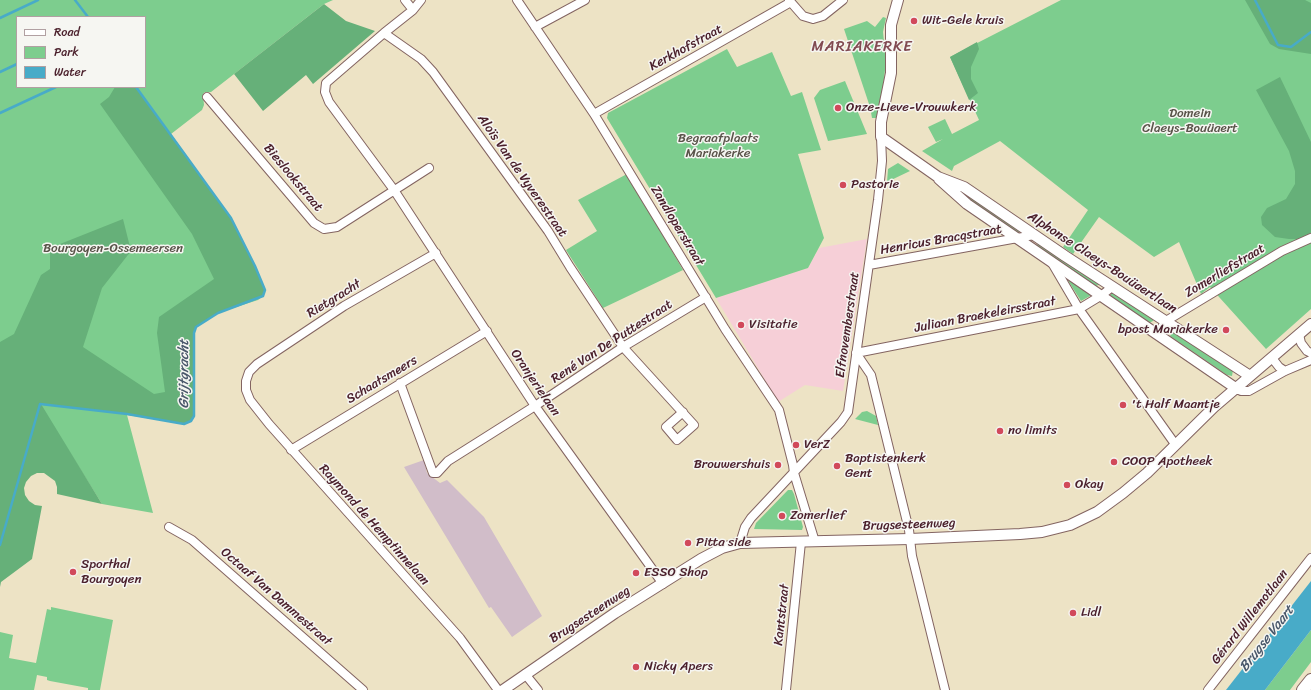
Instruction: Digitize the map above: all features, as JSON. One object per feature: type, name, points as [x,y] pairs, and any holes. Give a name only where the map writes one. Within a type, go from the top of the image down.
[{"type":"main road","points":[[1303,690],[1311,680]]},
{"type":"street","points":[[405,0],[413,10]]},
{"type":"street","name":"Oranjerielaan","points":[[422,0],[413,10],[335,73],[326,83],[325,92],[329,102],[394,190],[535,406],[663,584]]},
{"type":"street","name":"Zandloperstraat","points":[[518,0],[594,114],[706,297],[779,410],[794,465],[794,473],[815,542]]},
{"type":"street","points":[[535,27],[584,0]]},
{"type":"street","points":[[790,1],[803,16],[813,19],[825,17],[843,0]]},
{"type":"street","points":[[881,137],[881,122],[891,73],[890,25],[898,0]]},
{"type":"street","name":"Kerkhofstraat","points":[[594,114],[790,1]]},
{"type":"street","name":"Aloïs Van de Vyverestraat","points":[[384,32],[421,59],[433,72],[548,231],[623,347],[682,412]]},
{"type":"street","name":"Bieslookstraat","points":[[207,98],[319,227],[324,229],[337,227],[394,190]]},
{"type":"street","name":"Elfnovemberstraat","points":[[740,543],[745,527],[751,518],[841,422],[848,412],[882,160],[881,137]]},
{"type":"street","name":"Alphonse Claeys-Bouüaertlaan","points":[[881,137],[938,177],[951,191],[967,204],[1158,333],[1237,389]]},
{"type":"street","points":[[394,190],[429,168]]},
{"type":"street","name":"Alphonse Claeys-Bouüaertlaan","points":[[938,177],[964,187],[1112,287],[1250,376]]},
{"type":"street","name":"Henricus Bracqstraat","points":[[868,265],[1034,235]]},
{"type":"street","name":"Zomerliefstraat","points":[[1158,333],[1166,321],[1282,251],[1311,238]]},
{"type":"street","name":"Rietgracht","points":[[249,372],[281,347],[344,306],[436,253]]},
{"type":"street","points":[[1048,258],[1080,309],[1175,444]]},
{"type":"street","name":"Juliaan Braekeleirsstraat","points":[[856,353],[1080,309],[1112,287]]},
{"type":"street","name":"René Van De Puttestraat","points":[[400,382],[433,473],[440,471],[443,464],[535,406],[623,347],[706,297]]},
{"type":"street","name":"Brugsesteenweg","points":[[503,690],[615,613],[701,559],[722,548],[740,543],[910,539],[1042,532],[1070,525],[1097,512],[1147,473],[1217,404],[1237,389],[1311,324]]},
{"type":"street","name":"Schaatsmeers","points":[[291,450],[400,382],[486,331]]},
{"type":"street","points":[[1299,334],[1301,343],[1306,351],[1311,353]]},
{"type":"street","points":[[856,353],[871,375],[910,539],[912,556],[945,690]]},
{"type":"street","points":[[1272,358],[1278,367],[1285,371]]},
{"type":"street","points":[[1237,389],[1241,392],[1249,391],[1285,371],[1311,360]]},
{"type":"street","name":"Raymond de Hemptinnelaan","points":[[249,372],[246,390],[250,400],[291,450],[460,638],[498,690]]},
{"type":"street","name":"Octaaf Van Dammestraat","points":[[170,527],[192,540],[363,690]]},
{"type":"street","name":"Kantstraat","points":[[786,690],[801,542]]},
{"type":"street","name":"Gérard Willemotlaan","points":[[1208,690],[1311,558]]},
{"type":"street","points":[[525,674],[538,690]]},
{"type":"shaded area","points":[[867,239],[843,391],[805,385],[778,402],[716,298],[808,268],[819,248]]},
{"type":"shaded area","points":[[424,460],[427,473],[440,483],[447,480],[484,517],[542,616],[512,637],[491,607],[489,608],[404,467]]},
{"type":"green space","name":"Bourgoyen-Ossemeersen","points":[[0,0],[333,0],[324,4],[211,92],[205,92],[203,94],[204,105],[202,110],[171,134],[231,218],[255,266],[265,290],[263,296],[258,300],[218,313],[196,327],[194,333],[194,416],[191,421],[184,424],[127,415],[153,513],[102,504],[40,405],[0,545]]},
{"type":"green space","name":"Domein Claeys-Bouüaert","points":[[1061,0],[1311,0],[1311,309],[1266,349],[1210,287],[1201,294],[1179,242],[1154,257],[1099,217],[1073,254],[1063,247],[1088,210],[1000,141],[954,166],[952,171],[922,151],[943,139],[936,142],[928,127],[945,119],[952,134],[979,120],[950,57]]},
{"type":"green space","points":[[1245,0],[1305,0],[1311,3],[1311,54],[1279,49],[1270,44]]},
{"type":"green space","points":[[324,4],[346,21],[375,31],[313,84],[306,75],[263,111],[234,74]]},
{"type":"green space","points":[[883,17],[886,18],[883,32],[886,61],[882,97],[876,118],[872,118],[870,107],[844,29],[867,21],[875,27]]},
{"type":"green space","points":[[977,42],[979,49],[971,67],[971,79],[978,93],[969,100],[950,57]]},
{"type":"green space","name":"Begraafplaats Mariakerke","points":[[727,49],[737,67],[772,52],[791,96],[802,92],[821,150],[798,154],[824,238],[808,268],[716,298],[607,118],[608,113]]},
{"type":"green space","points":[[1280,77],[1311,142],[1311,238],[1308,239],[1275,237],[1262,225],[1261,217],[1267,208],[1286,199],[1295,184],[1295,171],[1289,151],[1256,90]]},
{"type":"green space","points":[[845,81],[867,134],[828,141],[814,98],[820,90]]},
{"type":"green space","points":[[114,88],[137,88],[231,218],[255,266],[265,290],[263,296],[218,313],[196,327],[194,333],[194,416],[191,421],[184,424],[127,414],[41,404],[102,504],[57,494],[55,481],[44,473],[37,473],[31,476],[26,482],[24,488],[25,495],[29,501],[35,505],[42,506],[32,559],[1,582],[0,587],[0,342],[14,334],[41,275],[50,269],[50,248],[123,219],[131,251],[102,288],[83,347],[154,394],[165,392],[157,333],[159,317],[214,279],[192,234],[100,104],[109,97]]},
{"type":"green space","points":[[898,163],[910,171],[887,182],[888,169]]},
{"type":"green space","points":[[627,174],[683,270],[603,308],[566,250],[597,231],[578,200]]},
{"type":"green space","points":[[955,187],[1020,230],[1019,232],[1017,233],[968,200]]},
{"type":"green space","points":[[1038,242],[1099,282],[1099,285],[1095,286],[1037,246]]},
{"type":"green space","points":[[1067,279],[1091,294],[1090,296],[1081,301]]},
{"type":"green space","points":[[1111,292],[1114,292],[1154,319],[1153,321],[1149,323],[1111,296]]},
{"type":"green space","points":[[1172,332],[1233,370],[1232,376],[1227,375],[1170,336]]},
{"type":"green space","points":[[867,411],[876,416],[878,425],[855,419],[862,412]]},
{"type":"green space","points":[[788,490],[792,490],[794,494],[803,527],[802,530],[754,529],[756,523]]},
{"type":"green space","points":[[51,607],[113,620],[100,690],[88,690],[88,688],[50,681],[47,680],[47,677],[37,675],[34,690],[0,690],[0,632],[13,635],[9,658],[36,663],[47,609],[51,610]]},
{"type":"green space","points":[[1311,630],[1311,662],[1290,690],[1265,690]]},
{"type":"water","name":"Brugse Vaart","points":[[1311,581],[1311,630],[1265,690],[1226,690]]},
{"type":"waterway","points":[[0,18],[38,0]]},
{"type":"waterway","name":"Grijtgracht","points":[[75,0],[87,16]]},
{"type":"waterway","points":[[1255,0],[1278,45],[1291,47],[1311,32]]},
{"type":"waterway","points":[[0,72],[16,64]]},
{"type":"waterway","points":[[0,113],[54,88]]},
{"type":"waterway","name":"Grijtgracht","points":[[0,545],[40,404],[127,414],[184,424],[191,421],[194,416],[194,333],[196,327],[218,313],[263,296],[265,290],[255,266],[231,218],[137,88]]},
{"type":"place","name":"Wit-Gele kruis","points":[[914,21]]},
{"type":"place","name":"Onze-Lieve-Vrouwkerk","points":[[838,108]]},
{"type":"place","name":"Pastorie","points":[[843,185]]},
{"type":"place","name":"Visitatie","points":[[741,325]]},
{"type":"place","name":"bpost Mariakerke","points":[[1226,330]]},
{"type":"place","name":"'t Half Maantje","points":[[1123,405]]},
{"type":"place","name":"no limits","points":[[1000,431]]},
{"type":"place","name":"VerZ","points":[[796,445]]},
{"type":"place","name":"COOP Apotheek","points":[[1114,462]]},
{"type":"place","name":"Brouwershuis","points":[[778,465]]},
{"type":"place","name":"Baptistenkerk Gent","points":[[837,466]]},
{"type":"place","name":"Okay","points":[[1067,485]]},
{"type":"place","name":"Zomerlief","points":[[782,516]]},
{"type":"place","name":"Pitta side","points":[[688,543]]},
{"type":"place","name":"Sporthal Bourgoyen","points":[[73,572]]},
{"type":"place","name":"ESSO Shop","points":[[636,573]]},
{"type":"place","name":"Lidl","points":[[1073,613]]},
{"type":"place","name":"Nicky Apers","points":[[636,667]]},
{"type":"district","name":"MARIAKERKE","points":[[862,47]]}]
